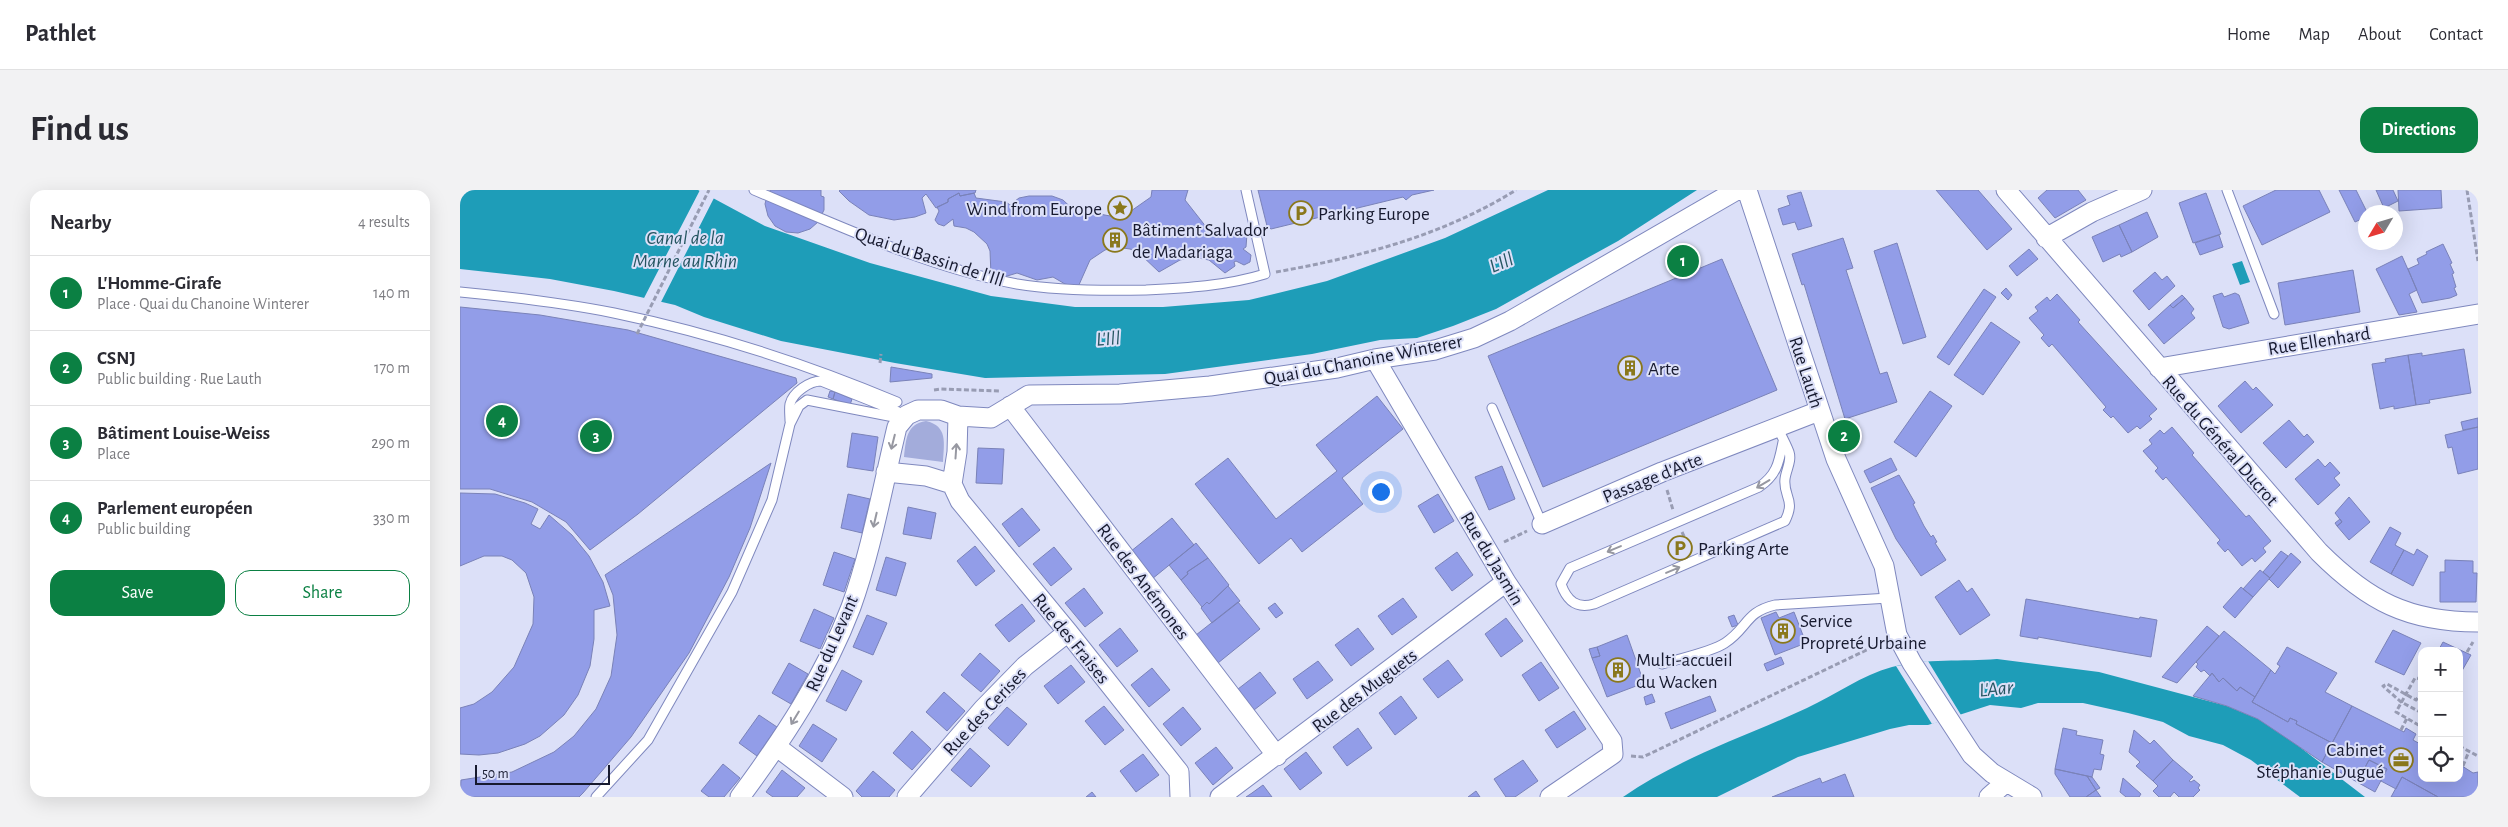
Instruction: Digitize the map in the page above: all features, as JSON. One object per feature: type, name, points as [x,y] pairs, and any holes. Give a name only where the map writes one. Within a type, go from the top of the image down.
[{"type":"street","name":"Quai du Chanoine Winterer","points":[[903,412],[941,410],[958,416],[991,418],[1029,395],[1120,394],[1210,386],[1337,368],[1375,359],[1435,350],[1474,338],[1510,321],[1737,190]]},
{"type":"street","name":"Rue Lauth","points":[[1747,190],[1836,459],[1884,566],[1897,635],[1912,663],[1972,755],[2005,783]]},
{"type":"street","name":"Rue du Général Ducrot","points":[[2006,190],[2318,552],[2345,578],[2386,605],[2410,614],[2450,621],[2478,622]]},
{"type":"street","points":[[2046,238],[2092,212],[2142,190]]},
{"type":"street","name":"Rue Ellenhard","points":[[2159,368],[2478,314]]},
{"type":"street","name":"Rue du Jasmin","points":[[1375,359],[1506,582],[1612,741],[1612,754]]},
{"type":"street","name":"Rue des Anémones","points":[[1010,406],[1277,756]]},
{"type":"street","name":"Passage d'Arte","points":[[1542,524],[1780,434],[1819,410]]},
{"type":"street","name":"Rue du Levant","points":[[740,797],[777,747],[822,668],[851,607],[897,427],[903,412]]},
{"type":"street","points":[[886,472],[926,476],[952,484],[957,452],[958,416]]},
{"type":"street","name":"Rue des Fraises","points":[[952,484],[960,501],[1068,632],[1179,772],[1180,797]]},
{"type":"street","name":"Rue des Muguets","points":[[1220,797],[1506,582]]},
{"type":"street","name":"Rue des Cerises","points":[[907,797],[997,694],[1025,666],[1068,632]]},
{"type":"street","points":[[777,747],[843,797]]},
{"type":"street","points":[[1550,797],[1612,754]]},
{"type":"street","points":[[1989,797],[2005,783],[2032,797]]},
{"type":"lane","name":"Quai du Bassin de l'Ill","points":[[754,190],[898,248],[973,274],[1018,284],[1093,291],[1160,289],[1232,284],[1265,274]]},
{"type":"lane","points":[[1246,190],[1265,274]]},
{"type":"lane","points":[[2227,190],[2274,314]]},
{"type":"lane","points":[[460,292],[522,298],[614,313],[673,327],[761,352],[872,391],[903,412]]},
{"type":"lane","points":[[790,424],[790,404],[795,395],[813,381],[821,381],[903,412]]},
{"type":"lane","points":[[596,797],[648,740],[732,592],[772,500],[790,424],[799,406],[807,400],[903,412]]},
{"type":"lane","points":[[1492,408],[1542,524]]},
{"type":"lane","points":[[1780,434],[1789,452],[1790,460],[1784,481],[1791,503],[1790,512],[1785,521],[1594,604],[1584,607],[1574,603],[1565,596],[1561,584],[1570,568],[1758,487],[1771,479],[1778,468],[1780,434]]},
{"type":"lane","points":[[1662,664],[1723,645],[1744,628],[1750,615],[1761,608],[1775,604],[1889,598]]},
{"type":"path","points":[[637,334],[709,190]]},
{"type":"path","points":[[1265,274],[1342,260],[1392,247],[1471,214],[1516,190]]},
{"type":"path","points":[[2467,190],[2478,261]]},
{"type":"path","points":[[880,363],[881,354]]},
{"type":"path","points":[[932,391],[941,388],[1002,391],[1029,395]]},
{"type":"path","points":[[1487,550],[1542,524]]},
{"type":"path","points":[[1612,754],[1643,757],[1897,635]]},
{"type":"path","points":[[2467,652],[2472,642]]},
{"type":"path","points":[[2418,678],[2415,678],[2396,712],[2418,725]]},
{"type":"path","points":[[2418,697],[2416,700],[2387,684],[2383,686],[2401,702],[2418,711]]},
{"type":"path","points":[[2401,730],[2407,718]]},
{"type":"path","points":[[2463,748],[2478,756]]},
{"type":"path","points":[[2463,766],[2469,751]]},
{"type":"shaded area","points":[[926,421],[933,423],[941,431],[944,442],[943,462],[904,457],[908,434],[911,429],[919,423]]},
{"type":"water","name":"Canal de la Marne au Rhin","points":[[460,190],[698,190],[765,226],[870,263],[991,296],[1075,307],[1163,307],[1249,300],[1327,281],[1445,238],[1548,190],[1697,190],[1618,241],[1496,309],[1417,338],[1380,340],[1312,354],[1165,374],[985,378],[781,341],[704,317],[675,305],[614,291],[550,279],[460,269]]},
{"type":"water","points":[[2242,261],[2250,282],[2240,285],[2232,264]]},
{"type":"water","name":"L'Aar","points":[[1997,659],[2099,672],[2227,706],[2258,719],[2284,735],[2365,797],[2300,797],[2251,760],[2223,745],[2189,736],[2163,722],[2083,703],[2038,703],[2021,708],[1990,705],[1928,725],[1909,725],[1890,729],[1798,757],[1717,797],[1623,797],[1644,783],[1689,759],[1784,719],[1859,680],[1881,671],[1918,662]]},
{"type":"pier","points":[[700,190],[715,196],[660,304],[643,300]]},
{"type":"pier","points":[[1928,661],[1961,715],[1932,724],[1896,666]]},
{"type":"building","points":[[771,190],[821,190],[821,196],[824,197],[824,210],[818,222],[810,229],[798,233],[786,232],[775,226],[768,216],[765,204],[768,192]]},
{"type":"building","points":[[840,190],[976,190],[975,193],[960,196],[959,193],[948,199],[948,202],[936,208],[926,194],[922,198],[926,213],[915,217],[894,220],[869,215],[849,201]]},
{"type":"building","name":"Bâtiment Salvador de Madariaga","points":[[1152,190],[1188,190],[1185,200],[1207,228],[1247,234],[1246,247],[1243,249],[1251,255],[1250,262],[1244,265],[1236,261],[1234,262],[1235,266],[1225,273],[1209,260],[1193,257],[1180,260],[1159,272],[1139,253],[1130,249],[1116,247],[1105,250],[1090,260],[1078,287],[1065,284],[1053,277],[1037,280],[1017,273],[1004,277],[991,275],[990,251],[987,244],[974,232],[966,228],[954,226],[953,219],[944,226],[938,224],[935,220],[939,211],[937,207],[948,202],[948,199],[959,193],[960,196],[974,193],[976,198],[1006,202],[1010,205],[1019,198],[1052,196],[1063,200],[1078,214],[1094,213],[1121,218],[1151,197]]},
{"type":"building","name":"Parking Europe","points":[[1258,190],[1434,190],[1412,195],[1406,200],[1403,197],[1271,229],[1267,226]]},
{"type":"building","points":[[1936,190],[1978,190],[2012,229],[1987,250]]},
{"type":"building","points":[[2047,190],[2078,190],[2086,200],[2055,218],[2038,198]]},
{"type":"building","points":[[2276,190],[2319,190],[2330,212],[2262,245],[2243,206]]},
{"type":"building","points":[[2339,190],[2356,190],[2364,205],[2358,205],[2358,221],[2355,222]]},
{"type":"building","points":[[2376,190],[2393,190],[2398,201],[2390,205],[2383,205]]},
{"type":"building","points":[[2398,190],[2441,190],[2442,208],[2403,211],[2403,205],[2399,205]]},
{"type":"building","points":[[1801,192],[1812,226],[1798,230],[1795,222],[1783,225],[1778,209],[1790,205],[1787,196]]},
{"type":"building","points":[[2206,193],[2221,234],[2193,243],[2179,203]]},
{"type":"building","points":[[2147,212],[2158,237],[2132,252],[2119,225]]},
{"type":"building","points":[[2119,225],[2132,252],[2121,257],[2120,254],[2103,262],[2092,237]]},
{"type":"building","points":[[2219,235],[2223,247],[2200,255],[2195,243]]},
{"type":"building","points":[[1843,238],[1853,268],[1846,270],[1880,374],[1887,372],[1897,402],[1845,419],[1804,284],[1802,285],[1792,254]]},
{"type":"building","points":[[1897,243],[1926,337],[1903,344],[1874,251]]},
{"type":"building","points":[[2443,244],[2452,263],[2450,264],[2454,273],[2452,274],[2457,295],[2422,303],[2408,269],[2419,264],[2417,259],[2427,254],[2426,252]]},
{"type":"building","points":[[2029,249],[2038,259],[2017,276],[2009,266]]},
{"type":"building","points":[[2402,256],[2417,290],[2409,294],[2417,312],[2399,315],[2376,269]]},
{"type":"building","name":"Arte","points":[[1722,259],[1777,390],[1543,487],[1488,356]]},
{"type":"building","points":[[2353,270],[2360,312],[2285,325],[2278,283]]},
{"type":"building","points":[[2155,272],[2162,280],[2167,276],[2175,286],[2149,310],[2133,291]]},
{"type":"building","points":[[2006,288],[2012,295],[2008,300],[2001,293]]},
{"type":"building","points":[[1984,289],[1996,297],[1949,365],[1937,357]]},
{"type":"building","points":[[2222,293],[2224,297],[2235,293],[2239,295],[2249,323],[2229,329],[2223,327],[2213,296]]},
{"type":"building","points":[[2057,294],[2080,320],[2078,322],[2157,409],[2149,416],[2152,419],[2140,429],[2137,426],[2128,433],[2113,416],[2111,418],[2103,410],[2106,407],[2052,344],[2049,347],[2041,338],[2044,335],[2029,318],[2038,311],[2035,307],[2047,297],[2050,301]]},
{"type":"building","points":[[2182,295],[2185,298],[2173,308],[2170,305]]},
{"type":"building","points":[[2185,298],[2194,309],[2191,313],[2195,318],[2164,344],[2148,325],[2170,305],[2173,308]]},
{"type":"building","points":[[460,307],[540,315],[628,330],[796,378],[797,383],[638,514],[590,550],[566,522],[532,502],[490,489],[460,489]]},
{"type":"building","points":[[1991,322],[2020,342],[1983,395],[1954,375]]},
{"type":"building","points":[[2464,349],[2471,393],[2429,400],[2430,403],[2416,405],[2408,355],[2422,353],[2422,356]]},
{"type":"building","points":[[2408,355],[2416,405],[2394,409],[2394,406],[2380,409],[2372,364],[2386,362],[2385,359]]},
{"type":"building","points":[[891,367],[932,374],[932,378],[890,382]]},
{"type":"building","points":[[2245,381],[2253,390],[2256,387],[2273,405],[2241,433],[2218,406]]},
{"type":"building","points":[[830,391],[835,392],[833,399],[828,397]]},
{"type":"building","points":[[1930,391],[1952,406],[1916,457],[1894,442]]},
{"type":"building","points":[[835,392],[852,399],[850,405],[833,399]]},
{"type":"building","points":[[1377,396],[1403,429],[1342,478],[1363,504],[1302,552],[1291,538],[1259,564],[1195,484],[1228,458],[1276,519],[1337,471],[1316,445]]},
{"type":"building","points":[[2478,418],[2478,427],[2463,430],[2461,422]]},
{"type":"building","points":[[2289,420],[2304,437],[2307,434],[2314,442],[2286,468],[2263,443]]},
{"type":"building","points":[[2172,427],[2194,453],[2192,455],[2246,517],[2249,515],[2271,541],[2263,548],[2266,552],[2255,562],[2252,558],[2242,566],[2228,549],[2225,552],[2217,543],[2220,540],[2166,477],[2163,480],[2155,471],[2158,468],[2143,451],[2152,444],[2149,440],[2160,430],[2164,434]]},
{"type":"building","points":[[2478,427],[2478,469],[2458,474],[2452,447],[2448,448],[2445,435]]},
{"type":"building","points":[[852,433],[878,437],[873,471],[847,467]]},
{"type":"building","points":[[978,448],[1004,449],[1002,484],[976,483]]},
{"type":"building","points":[[1891,458],[1897,470],[1870,483],[1864,471]]},
{"type":"building","points":[[2318,459],[2325,467],[2330,462],[2340,473],[2334,478],[2340,485],[2318,505],[2295,479]]},
{"type":"building","points":[[771,463],[750,528],[729,577],[689,653],[631,737],[583,793],[579,797],[460,797],[461,780],[512,772],[554,752],[574,736],[596,709],[611,676],[617,635],[613,595],[605,575]]},
{"type":"building","points":[[1502,466],[1515,499],[1489,510],[1475,477]]},
{"type":"building","points":[[1899,475],[1915,503],[1913,504],[1924,526],[1931,537],[1933,535],[1937,542],[1935,543],[1946,560],[1921,576],[1896,539],[1871,488]]},
{"type":"building","points":[[460,493],[495,494],[525,503],[538,509],[531,524],[540,529],[549,515],[572,535],[589,556],[603,582],[610,606],[594,610],[594,639],[590,666],[578,695],[564,715],[540,736],[525,744],[498,753],[460,754],[460,708],[474,704],[492,692],[514,667],[533,624],[534,597],[526,573],[512,560],[502,556],[484,556],[460,566]]},
{"type":"building","points":[[848,494],[870,499],[862,533],[841,528]]},
{"type":"building","points":[[1438,494],[1454,521],[1434,533],[1418,506]]},
{"type":"building","points":[[2349,497],[2370,522],[2349,540],[2337,526],[2342,522],[2335,513]]},
{"type":"building","points":[[908,507],[936,513],[931,539],[903,534]]},
{"type":"building","points":[[1022,508],[1040,530],[1019,547],[1002,524]]},
{"type":"building","points":[[1172,518],[1194,545],[1152,579],[1130,552]]},
{"type":"building","points":[[2340,519],[2342,522],[2337,526],[2335,523]]},
{"type":"building","points":[[2390,527],[2401,533],[2395,545],[2404,550],[2391,574],[2370,562]]},
{"type":"building","points":[[1196,543],[1208,558],[1187,572],[1188,574],[1181,580],[1169,565]]},
{"type":"building","points":[[975,546],[995,571],[976,586],[957,561]]},
{"type":"building","points":[[1054,547],[1072,569],[1051,586],[1033,564]]},
{"type":"building","points":[[2417,549],[2428,556],[2413,586],[2391,574],[2404,550],[2414,555]]},
{"type":"building","points":[[2281,551],[2288,556],[2270,578],[2263,572]]},
{"type":"building","points":[[834,552],[855,559],[844,592],[823,585]]},
{"type":"building","points":[[1457,552],[1473,575],[1452,591],[1435,568]]},
{"type":"building","points":[[2291,553],[2301,562],[2278,588],[2269,579]]},
{"type":"building","points":[[886,557],[906,563],[896,596],[876,590]]},
{"type":"building","points":[[1208,558],[1229,585],[1209,604],[1207,602],[1202,607],[1181,580],[1188,574],[1187,572]]},
{"type":"building","points":[[2445,560],[2473,561],[2473,573],[2477,573],[2476,602],[2440,602],[2440,572],[2445,572]]},
{"type":"building","points":[[2260,570],[2270,578],[2253,597],[2243,589]]},
{"type":"building","points":[[1959,580],[1967,592],[1972,588],[1990,615],[1960,635],[1935,597]]},
{"type":"building","points":[[1228,586],[1240,601],[1212,623],[1201,608],[1207,602],[1209,604]]},
{"type":"building","points":[[2241,587],[2253,597],[2235,618],[2223,607]]},
{"type":"building","points":[[1084,588],[1103,613],[1085,627],[1065,603]]},
{"type":"building","points":[[1403,598],[1417,617],[1392,635],[1378,616]]},
{"type":"building","points":[[2026,599],[2139,619],[2140,617],[2157,620],[2151,657],[2038,637],[2038,639],[2020,636]]},
{"type":"building","points":[[1238,602],[1260,629],[1218,663],[1196,635]]},
{"type":"building","points":[[1275,603],[1283,613],[1276,618],[1268,608]]},
{"type":"building","points":[[1022,604],[1035,621],[1009,642],[995,625]]},
{"type":"building","points":[[814,609],[834,618],[820,649],[800,641]]},
{"type":"building","name":"Service Propreté Urbaine","points":[[1776,612],[1779,618],[1794,612],[1806,643],[1775,655],[1761,618]]},
{"type":"building","points":[[867,615],[887,623],[873,655],[853,647]]},
{"type":"building","points":[[1734,615],[1738,625],[1732,627],[1728,617]]},
{"type":"building","points":[[1506,618],[1523,641],[1501,657],[1485,634]]},
{"type":"building","points":[[2207,626],[2219,636],[2177,683],[2162,677]]},
{"type":"building","points":[[1120,628],[1138,651],[1117,667],[1099,645]]},
{"type":"building","points":[[1358,628],[1374,649],[1351,666],[1335,645]]},
{"type":"building","points":[[2393,630],[2421,643],[2404,675],[2375,662]]},
{"type":"building","points":[[2224,631],[2271,670],[2255,697],[2240,687],[2237,691],[2223,678],[2219,682],[2212,673],[2210,676],[2204,670],[2201,672],[2196,667],[2198,664],[2196,662]]},
{"type":"building","name":"Multi-accueil du Wacken","points":[[1627,635],[1644,683],[1607,697],[1592,658],[1600,656],[1597,647]]},
{"type":"building","points":[[2443,642],[2454,647],[2440,647]]},
{"type":"building","points":[[1597,647],[1600,656],[1592,658],[1589,649]]},
{"type":"building","points":[[2287,647],[2337,673],[2325,692],[2352,706],[2332,743],[2296,724],[2297,721],[2290,718],[2288,722],[2252,702],[2271,670],[2275,674],[2280,666],[2277,664]]},
{"type":"building","points":[[2463,651],[2471,655],[2463,669]]},
{"type":"building","points":[[980,653],[1000,671],[981,692],[961,675]]},
{"type":"building","points":[[1781,657],[1784,664],[1767,671],[1764,664]]},
{"type":"building","points":[[1448,660],[1463,680],[1438,698],[1423,679]]},
{"type":"building","points":[[1318,661],[1333,680],[1307,699],[1293,679]]},
{"type":"building","points":[[1541,662],[1559,688],[1539,701],[1522,675]]},
{"type":"building","points":[[789,663],[808,674],[791,704],[772,693]]},
{"type":"building","points":[[1071,665],[1085,682],[1058,704],[1044,686]]},
{"type":"building","points":[[1152,668],[1170,690],[1149,707],[1131,685]]},
{"type":"building","points":[[842,670],[862,681],[846,711],[826,701]]},
{"type":"building","points":[[1260,672],[1276,693],[1254,710],[1238,689]]},
{"type":"building","points":[[2212,673],[2219,682],[2223,678],[2237,691],[2240,687],[2255,697],[2252,702],[2288,722],[2290,718],[2297,721],[2296,724],[2332,743],[2322,762],[2258,719],[2227,706],[2193,696]]},
{"type":"building","points":[[944,692],[965,711],[947,731],[926,712]]},
{"type":"building","points":[[1652,694],[1655,702],[1646,705],[1644,697]]},
{"type":"building","points":[[1401,696],[1417,718],[1395,735],[1379,713]]},
{"type":"building","points":[[1710,696],[1716,711],[1671,729],[1665,713]]},
{"type":"building","points":[[1104,706],[1124,730],[1105,745],[1085,721]]},
{"type":"building","points":[[2352,706],[2404,732],[2406,728],[2416,734],[2413,740],[2418,743],[2418,782],[2463,782],[2463,767],[2473,773],[2478,772],[2478,797],[2438,797],[2402,777],[2396,789],[2381,781],[2387,769],[2369,760],[2357,782],[2322,762]]},
{"type":"building","points":[[1007,707],[1027,724],[1008,746],[988,728]]},
{"type":"building","points":[[1183,707],[1201,729],[1181,746],[1163,724]]},
{"type":"building","points":[[1574,711],[1586,729],[1557,748],[1545,730]]},
{"type":"building","points":[[759,715],[777,727],[757,756],[739,743]]},
{"type":"building","points":[[813,724],[837,739],[822,762],[799,746]]},
{"type":"building","points":[[1358,728],[1372,748],[1347,766],[1333,747]]},
{"type":"building","points":[[2063,728],[2077,731],[2076,735],[2103,740],[2100,754],[2104,755],[2101,770],[2094,769],[2092,777],[2055,769]]},
{"type":"building","points":[[2134,730],[2150,744],[2154,740],[2173,760],[2153,781],[2136,766],[2140,762],[2129,752]]},
{"type":"building","points":[[912,731],[931,749],[912,770],[893,753]]},
{"type":"building","points":[[1216,747],[1233,768],[1213,785],[1195,763]]},
{"type":"building","points":[[970,748],[990,766],[971,787],[951,770]]},
{"type":"building","points":[[1306,752],[1322,773],[1300,790],[1284,769]]},
{"type":"building","points":[[1143,754],[1159,775],[1136,792],[1120,771]]},
{"type":"building","points":[[1523,760],[1538,781],[1515,797],[1506,797],[1494,779]]},
{"type":"building","points":[[2173,760],[2193,777],[2189,781],[2194,780],[2200,785],[2198,788],[2200,790],[2193,797],[2179,797],[2174,792],[2170,797],[2159,797],[2153,791],[2158,786],[2153,781]]},
{"type":"building","points":[[2369,760],[2387,769],[2375,792],[2357,782]]},
{"type":"building","points":[[723,764],[740,778],[724,797],[709,797],[701,791]]},
{"type":"building","points":[[2055,769],[2087,776],[2096,790],[2086,797],[2070,797],[2055,774]]},
{"type":"building","points":[[782,770],[805,788],[797,797],[773,797],[766,792]]},
{"type":"building","points":[[873,771],[895,790],[889,797],[862,797],[856,791]]},
{"type":"building","points":[[1845,774],[1854,797],[1772,797],[1820,778],[1822,783]]},
{"type":"building","points":[[2087,776],[2092,777],[2100,788],[2096,790]]},
{"type":"building","points":[[2402,777],[2438,797],[2391,797]]},
{"type":"building","points":[[2123,778],[2141,794],[2139,797],[2126,797],[2120,792]]},
{"type":"building","points":[[1263,785],[1272,797],[1246,797],[1252,793]]},
{"type":"building","points":[[2096,790],[2101,797],[2086,797]]},
{"type":"building","points":[[1476,791],[1480,797],[1468,797]]},
{"type":"building","points":[[1092,792],[1096,797],[1086,797]]},
{"type":"place","name":"Wind from Europe","points":[[1120,208]]},
{"type":"place","name":"Parking Europe","points":[[1301,213]]},
{"type":"place","name":"Bâtiment Salvador de Madariaga","points":[[1115,240]]},
{"type":"place","name":"L'Homme-Girafe","points":[[1683,261]]},
{"type":"place","name":"Arte","points":[[1630,368]]},
{"type":"place","name":"Parlement européen","points":[[502,421]]},
{"type":"place","name":"Bâtiment Louise-Weiss","points":[[596,436]]},
{"type":"place","name":"CSNJ","points":[[1844,436]]},
{"type":"place","name":"Parking Arte","points":[[1680,548]]},
{"type":"place","name":"Service Propreté Urbaine","points":[[1783,631]]},
{"type":"place","name":"Multi-accueil du Wacken","points":[[1618,670]]},
{"type":"place","name":"Cabinet Stéphanie Dugué","points":[[2401,760]]},
{"type":"water label","name":"L'Ill","points":[[1501,262]]},
{"type":"water label","name":"L'Ill","points":[[1108,338]]}]
